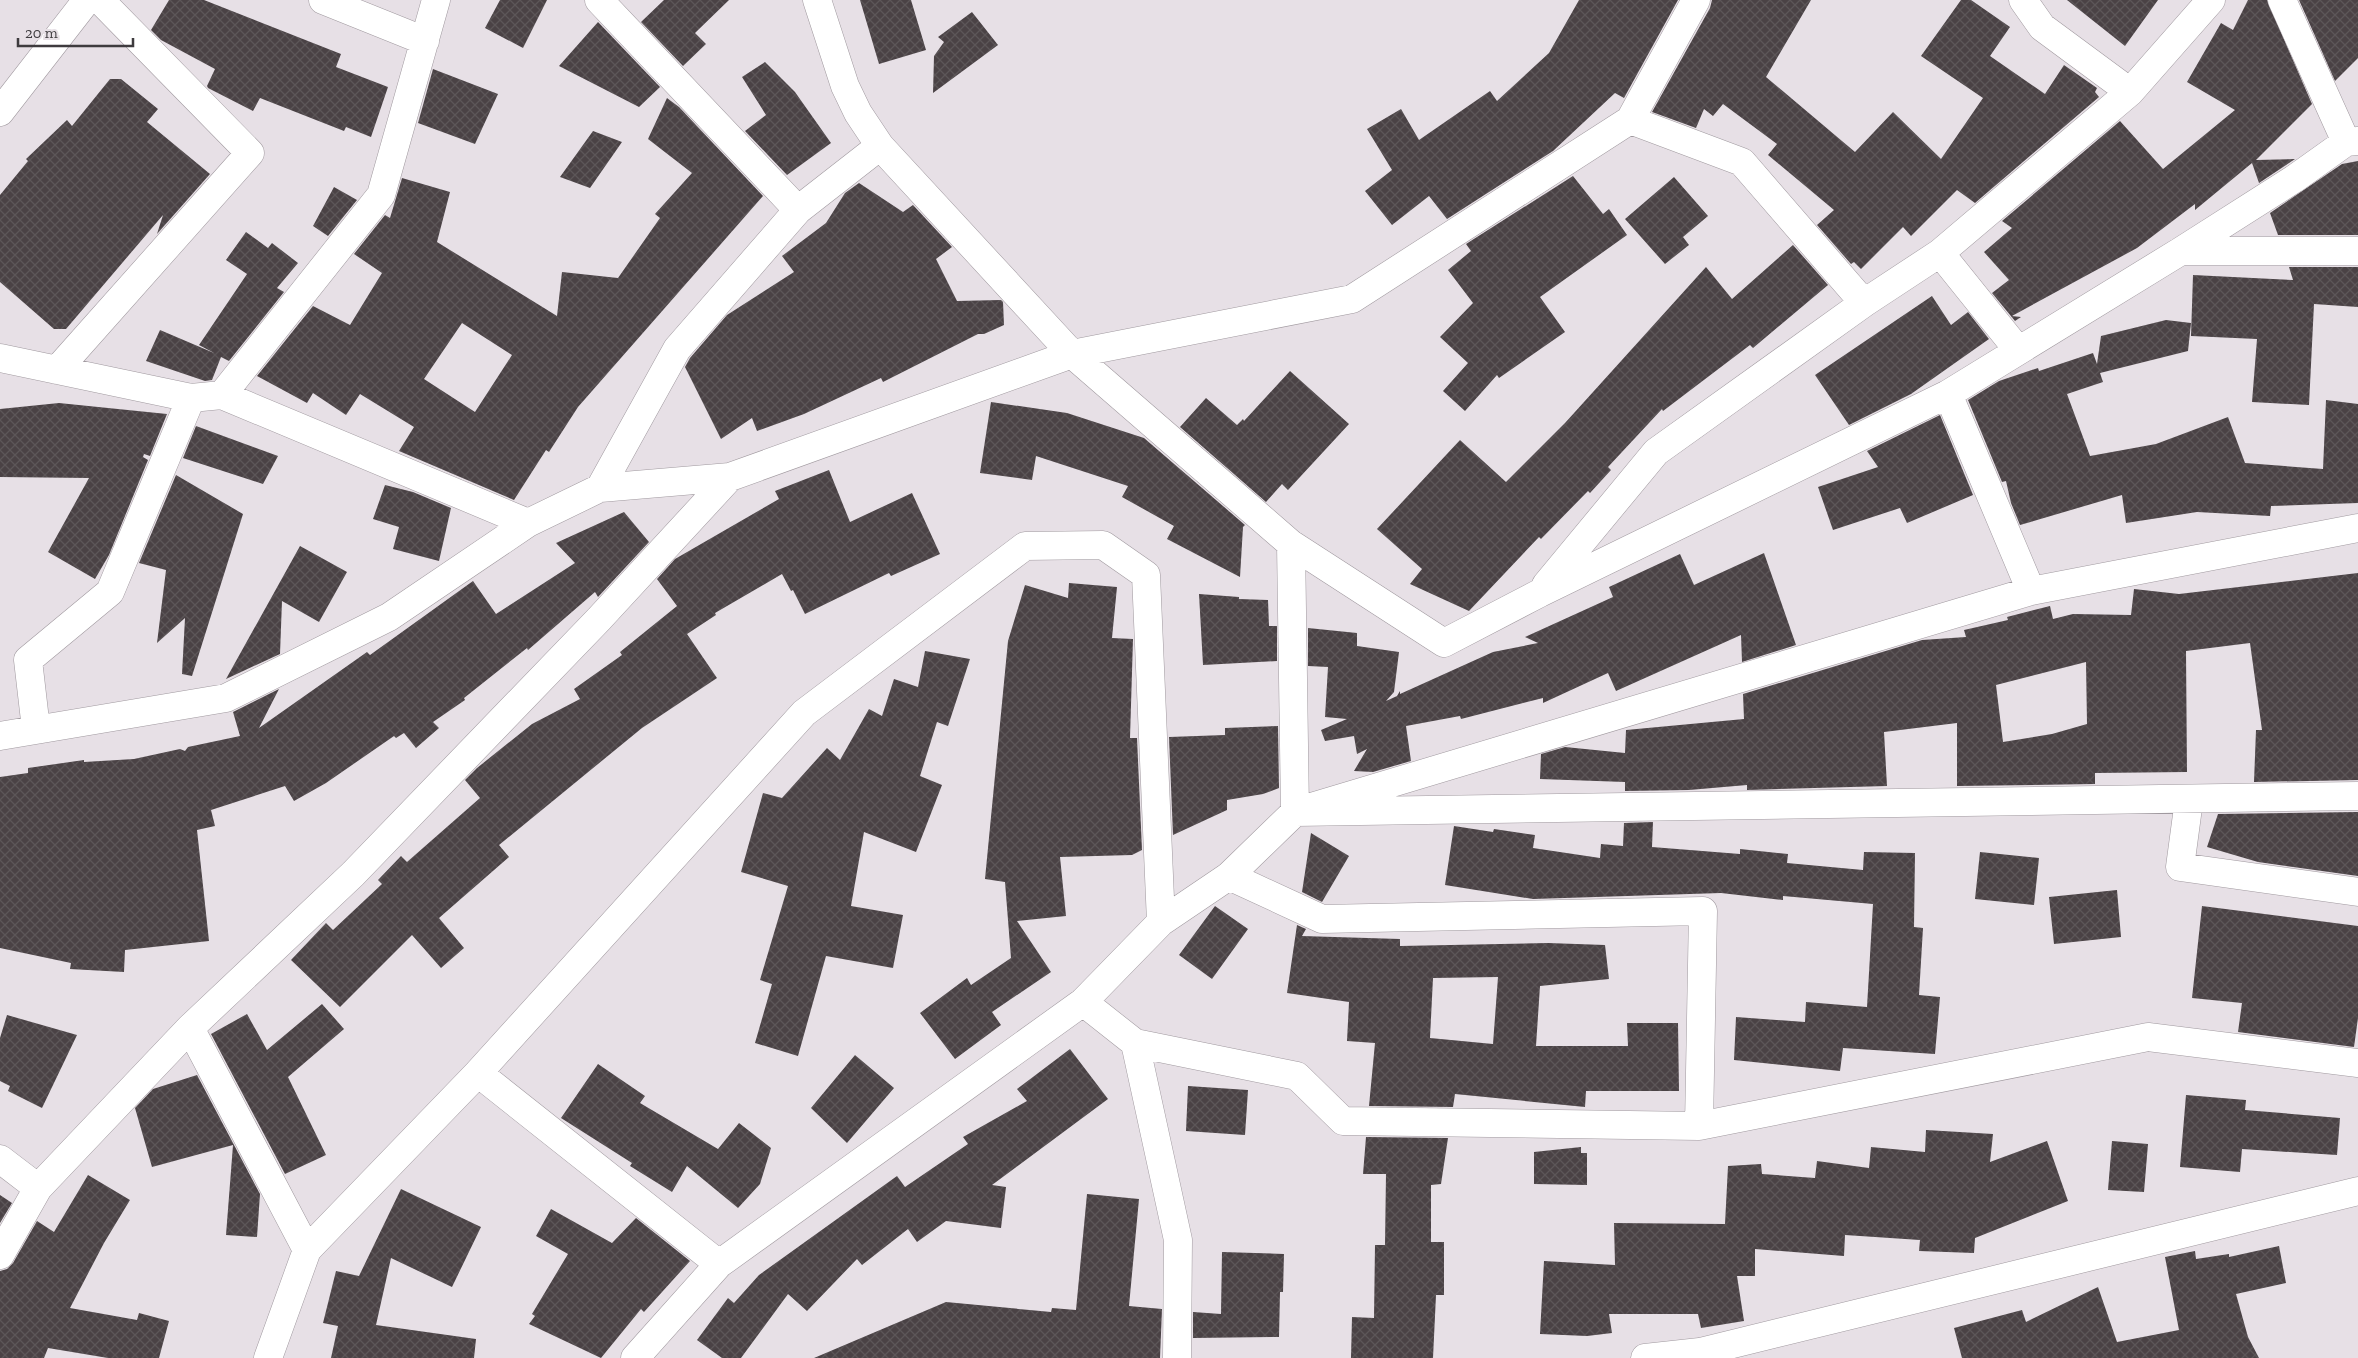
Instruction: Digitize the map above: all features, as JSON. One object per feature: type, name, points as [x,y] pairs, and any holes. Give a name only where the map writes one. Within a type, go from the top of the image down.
[{"type":"street","points":[[0,112],[86,0]]},
{"type":"street","points":[[57,370],[250,153],[100,0]]},
{"type":"street","points":[[323,0],[425,41]]},
{"type":"street","points":[[222,395],[381,195],[436,0]]},
{"type":"street","points":[[599,0],[798,210]]},
{"type":"street","points":[[817,0],[845,86],[858,113],[880,146],[1072,354],[1291,544],[1444,643],[1540,593],[1948,394],[2181,251],[2352,141],[2282,0]]},
{"type":"street","points":[[0,736],[226,698],[390,617],[528,524],[600,488],[730,477],[1072,354],[1352,299],[1630,120],[1696,0]]},
{"type":"street","points":[[2022,0],[2042,27],[2130,92]]},
{"type":"street","points":[[1540,593],[1656,452],[1864,303],[1940,253],[2130,92],[2211,0]]},
{"type":"street","points":[[1630,120],[1742,162],[1864,303]]},
{"type":"street","points":[[600,488],[677,349],[798,210],[880,146]]},
{"type":"street","points":[[2181,251],[2358,250]]},
{"type":"street","points":[[1940,253],[2018,350]]},
{"type":"street","points":[[0,358],[192,398],[222,395],[528,524]]},
{"type":"street","points":[[1948,394],[2031,591]]},
{"type":"street","points":[[36,729],[28,660],[110,592],[192,398]]},
{"type":"street","points":[[0,1255],[38,1188],[190,1028],[353,874],[599,619],[730,477]]},
{"type":"street","points":[[635,1358],[719,1264],[1083,1002],[1161,922],[1229,876],[1295,812],[2031,591],[2358,528]]},
{"type":"street","points":[[1291,544],[1295,812]]},
{"type":"street","points":[[268,1358],[308,1250],[478,1073],[804,713],[1025,546],[1103,545],[1146,575],[1161,922]]},
{"type":"street","points":[[1295,812],[2358,796]]},
{"type":"street","points":[[2189,800],[2180,867],[2358,892]]},
{"type":"street","points":[[1229,876],[1322,919],[1703,911],[1699,1126]]},
{"type":"street","points":[[1083,1002],[1135,1043],[1297,1076],[1344,1121],[1699,1126],[2148,1037],[2358,1063]]},
{"type":"street","points":[[190,1028],[308,1250]]},
{"type":"street","points":[[1135,1043],[1178,1240],[1177,1358]]},
{"type":"street","points":[[478,1073],[719,1264]]},
{"type":"street","points":[[0,1159],[38,1188]]},
{"type":"street","points":[[1645,1358],[1700,1355],[2358,1191]]},
{"type":"building","points":[[169,0],[204,0],[341,54],[336,67],[388,87],[371,137],[346,127],[344,131],[260,98],[253,111],[208,88],[207,86],[215,69],[161,40],[151,30]]},
{"type":"building","points":[[500,0],[547,0],[523,48],[485,28]]},
{"type":"building","points":[[664,0],[729,0],[695,33],[706,44],[683,66],[641,22]]},
{"type":"building","points":[[860,0],[911,0],[926,50],[879,64]]},
{"type":"building","points":[[1579,0],[1678,0],[1624,98],[1615,93],[1553,151],[1447,219],[1429,196],[1392,225],[1365,191],[1392,170],[1367,129],[1401,109],[1419,140],[1490,91],[1497,101],[1549,53]]},
{"type":"building","points":[[1712,0],[1811,0],[1766,77],[1855,152],[1893,112],[1941,159],[1983,98],[1921,56],[1961,0],[1971,0],[2010,27],[1990,56],[2045,94],[2064,65],[2097,88],[2095,92],[2099,97],[1975,203],[1957,190],[1911,236],[1903,227],[1861,269],[1854,262],[1851,264],[1817,225],[1834,210],[1768,155],[1777,144],[1723,104],[1713,116],[1704,109],[1696,128],[1652,112],[1710,8]]},
{"type":"building","points":[[2067,0],[2158,0],[2125,46]]},
{"type":"building","points":[[2248,0],[2267,0],[2312,104],[2256,160],[2295,159],[2259,183],[2252,163],[2195,210],[2195,204],[2137,248],[2012,316],[2021,317],[2015,321],[1992,293],[2009,280],[1984,252],[2012,228],[2002,221],[2120,121],[2163,169],[2235,110],[2187,82],[2221,23],[2233,30]]},
{"type":"building","points":[[2299,0],[2358,0],[2358,58],[2335,81]]},
{"type":"building","points":[[972,12],[998,45],[933,93],[934,56],[944,42],[938,37]]},
{"type":"building","points":[[598,22],[660,87],[639,107],[559,66]]},
{"type":"building","points":[[765,62],[795,92],[831,143],[787,175],[745,131],[766,115],[742,77]]},
{"type":"building","points":[[433,69],[498,94],[475,144],[418,123]]},
{"type":"building","points":[[110,79],[121,79],[158,109],[147,122],[210,174],[157,234],[163,215],[66,329],[54,329],[0,282],[0,195],[28,161],[26,159],[67,120],[72,126]]},
{"type":"building","points":[[667,98],[679,107],[763,196],[578,407],[549,452],[546,450],[514,500],[399,451],[414,427],[360,394],[346,415],[313,393],[307,403],[257,376],[313,306],[350,325],[382,273],[354,254],[385,215],[390,218],[402,178],[450,192],[437,242],[557,316],[562,272],[618,278],[660,218],[655,214],[692,173],[648,139]],"holes":[[[462,323],[512,355],[475,412],[424,379]]]},
{"type":"building","points":[[593,131],[622,142],[590,188],[560,177]]},
{"type":"building","points":[[2358,161],[2358,235],[2278,235],[2270,213],[2342,164]]},
{"type":"building","points":[[1573,176],[1603,214],[1609,209],[1627,235],[1540,297],[1565,332],[1499,378],[1497,375],[1465,411],[1443,391],[1468,363],[1440,337],[1473,303],[1448,270],[1471,251],[1466,244]]},
{"type":"building","points":[[1674,177],[1708,216],[1683,237],[1689,245],[1665,264],[1625,219]]},
{"type":"building","points":[[859,183],[903,212],[913,205],[952,247],[936,259],[957,301],[1001,300],[1003,302],[1004,325],[984,334],[978,334],[883,382],[881,378],[804,414],[757,431],[752,418],[721,439],[685,367],[690,358],[727,315],[794,272],[782,256],[826,223],[845,193]]},
{"type":"building","points":[[334,187],[357,200],[328,236],[313,226]]},
{"type":"building","points":[[246,232],[268,248],[272,243],[298,263],[277,288],[284,292],[229,361],[221,357],[212,380],[205,381],[146,361],[160,330],[214,353],[199,345],[247,274],[226,260]]},
{"type":"building","points":[[1793,245],[1828,285],[1753,348],[1750,345],[1663,411],[1662,409],[1608,467],[1611,470],[1590,493],[1588,491],[1541,539],[1539,537],[1469,611],[1410,584],[1422,569],[1377,529],[1460,440],[1506,482],[1565,423],[1706,267],[1732,299]]},
{"type":"building","points":[[2289,267],[2358,267],[2358,307],[2314,304],[2309,405],[2252,402],[2257,339],[2191,336],[2193,275],[2293,280]]},
{"type":"building","points":[[1932,296],[1951,325],[1968,312],[1989,339],[1911,394],[1849,425],[1815,375]]},
{"type":"building","points":[[2166,320],[2191,323],[2188,351],[2100,373],[2103,382],[2067,394],[2090,456],[2156,444],[2228,417],[2245,463],[2323,469],[2326,400],[2358,404],[2358,503],[2271,506],[2270,516],[2197,512],[2126,523],[2122,495],[2020,525],[2011,503],[2006,481],[2002,482],[1968,400],[1999,381],[2038,368],[2039,371],[2093,353],[2097,364],[2101,336]]},
{"type":"building","points":[[1290,371],[1349,424],[1288,490],[1282,484],[1266,502],[1180,427],[1206,398],[1237,425],[1243,419],[1244,421]]},
{"type":"building","points":[[991,402],[1067,413],[1144,438],[1245,525],[1243,527],[1240,577],[1167,539],[1174,526],[1122,497],[1128,486],[1036,456],[1032,480],[980,473]]},
{"type":"building","points":[[59,403],[167,414],[150,456],[144,454],[143,457],[148,460],[109,555],[95,579],[48,552],[89,478],[0,477],[0,409]]},
{"type":"building","points":[[1940,415],[1973,495],[1907,523],[1900,508],[1833,530],[1818,487],[1878,467],[1867,451]]},
{"type":"building","points":[[196,426],[278,456],[263,484],[183,458]]},
{"type":"building","points":[[829,470],[850,522],[912,493],[940,554],[891,576],[889,573],[805,614],[793,590],[791,591],[782,574],[715,613],[716,615],[687,634],[717,678],[642,728],[499,845],[509,857],[439,918],[464,948],[441,968],[412,935],[340,1007],[291,960],[326,923],[333,930],[382,884],[378,880],[401,856],[407,862],[480,798],[465,780],[477,768],[532,724],[580,699],[574,689],[622,655],[620,652],[677,606],[657,579],[675,559],[779,499],[775,491]]},
{"type":"building","points":[[176,475],[243,514],[192,676],[182,674],[185,618],[157,643],[166,570],[139,563]]},
{"type":"building","points":[[385,485],[413,492],[451,508],[439,561],[393,549],[399,527],[373,519]]},
{"type":"building","points":[[624,512],[649,542],[598,597],[595,592],[528,650],[527,648],[464,698],[465,700],[433,722],[439,728],[416,748],[404,733],[396,738],[394,736],[326,783],[294,801],[285,786],[211,810],[215,826],[197,830],[209,941],[125,950],[124,972],[70,969],[71,963],[0,948],[0,777],[28,773],[28,768],[84,760],[84,762],[134,759],[180,749],[185,751],[188,747],[240,736],[233,712],[279,689],[259,728],[367,652],[370,655],[473,581],[496,614],[575,563],[556,543]]},
{"type":"building","points":[[300,546],[347,572],[319,622],[282,601],[280,654],[226,679]]},
{"type":"building","points":[[1764,553],[1796,645],[1742,662],[1741,635],[1616,691],[1608,673],[1543,703],[1543,698],[1461,719],[1460,716],[1406,726],[1411,761],[1373,772],[1354,771],[1367,749],[1357,754],[1354,736],[1325,741],[1321,730],[1347,719],[1325,717],[1328,667],[1308,666],[1308,628],[1357,633],[1357,646],[1399,652],[1394,692],[1386,701],[1397,696],[1400,691],[1400,694],[1493,652],[1538,643],[1525,637],[1613,597],[1609,587],[1680,554],[1694,585]]},
{"type":"building","points":[[2358,573],[2358,780],[2254,782],[2256,730],[2262,730],[2250,643],[2186,651],[2187,772],[2095,773],[2095,784],[1957,786],[1957,723],[1884,732],[1887,786],[1747,790],[1747,785],[1689,790],[1625,791],[1625,782],[1540,779],[1541,754],[1565,747],[1625,753],[1626,730],[1744,719],[1743,694],[1922,640],[1966,637],[1964,630],[2008,620],[2007,617],[2050,606],[2053,619],[2073,614],[2131,615],[2134,589],[2179,594]],"holes":[[[2086,662],[2087,724],[2052,734],[2003,742],[1996,685]]]},
{"type":"building","points":[[1069,583],[1117,587],[1112,638],[1133,639],[1130,738],[1137,738],[1142,850],[1132,855],[1060,857],[1066,916],[1017,921],[1051,972],[992,1012],[1001,1025],[955,1059],[920,1013],[967,978],[971,985],[1011,958],[1005,882],[985,879],[1008,641],[1025,585],[1068,598]]},
{"type":"building","points":[[1199,594],[1239,597],[1239,599],[1268,600],[1269,626],[1277,626],[1277,661],[1203,665]]},
{"type":"building","points":[[925,651],[970,659],[948,726],[937,722],[920,776],[942,785],[916,852],[864,832],[851,906],[903,915],[893,968],[826,956],[798,1056],[755,1043],[772,984],[760,980],[788,886],[741,872],[763,793],[782,798],[827,748],[840,760],[869,709],[882,716],[894,679],[918,687]]},
{"type":"building","points":[[1278,726],[1279,788],[1263,794],[1227,800],[1227,810],[1173,835],[1169,737],[1225,735],[1225,728]]},
{"type":"building","points":[[2358,812],[2358,876],[2258,862],[2207,847],[2218,814]]},
{"type":"building","points":[[1653,822],[1652,847],[1740,854],[1740,849],[1788,854],[1787,863],[1863,870],[1864,852],[1915,853],[1914,927],[1923,928],[1919,995],[1940,997],[1935,1054],[1843,1048],[1840,1071],[1734,1060],[1736,1017],[1805,1022],[1806,1002],[1867,1007],[1873,904],[1783,896],[1783,900],[1721,893],[1533,899],[1445,885],[1454,826],[1493,832],[1494,829],[1535,835],[1533,848],[1600,858],[1601,844],[1623,846],[1624,823]]},
{"type":"building","points":[[1311,833],[1349,856],[1322,902],[1302,892]]},
{"type":"building","points":[[1980,852],[2039,858],[2034,905],[1975,899]]},
{"type":"building","points":[[2117,890],[2121,937],[2054,944],[2049,897]]},
{"type":"building","points":[[1215,906],[1248,929],[1212,979],[1179,955]]},
{"type":"building","points":[[2202,906],[2358,926],[2358,1018],[2354,1047],[2238,1032],[2242,1003],[2192,998]]},
{"type":"building","points":[[1297,925],[1306,929],[1302,936],[1400,939],[1400,946],[1548,943],[1605,945],[1609,979],[1540,986],[1536,1046],[1628,1046],[1627,1023],[1678,1023],[1679,1091],[1586,1091],[1585,1107],[1455,1094],[1453,1107],[1369,1106],[1375,1043],[1347,1041],[1349,1002],[1287,993]],"holes":[[[1498,977],[1493,1044],[1430,1038],[1433,978]]]},
{"type":"building","points":[[322,1004],[344,1029],[288,1077],[326,1155],[285,1174],[211,1034],[247,1014],[267,1050]]},
{"type":"building","points":[[7,1015],[77,1035],[42,1108],[8,1091],[10,1086],[0,1081],[0,1038]]},
{"type":"building","points":[[1070,1049],[1108,1099],[992,1185],[1006,1187],[1001,1228],[946,1221],[917,1242],[908,1229],[862,1265],[857,1259],[807,1311],[788,1294],[741,1358],[722,1358],[697,1340],[728,1298],[734,1303],[759,1275],[897,1176],[905,1187],[968,1144],[963,1137],[1027,1101],[1017,1089]]},
{"type":"building","points":[[855,1055],[894,1088],[847,1143],[811,1108]]},
{"type":"building","points":[[598,1064],[645,1096],[640,1103],[718,1149],[739,1123],[771,1148],[760,1184],[738,1208],[687,1166],[672,1192],[630,1166],[632,1163],[561,1118]]},
{"type":"building","points":[[197,1075],[260,1194],[257,1237],[226,1235],[233,1145],[152,1167],[135,1108],[153,1089]]},
{"type":"building","points":[[1188,1086],[1248,1090],[1245,1135],[1186,1131]]},
{"type":"building","points":[[2186,1095],[2246,1100],[2245,1110],[2340,1118],[2337,1155],[2242,1149],[2240,1172],[2180,1167]]},
{"type":"building","points":[[1926,1130],[1993,1134],[1990,1162],[2047,1141],[2068,1201],[1975,1238],[1974,1253],[1919,1251],[1920,1240],[1845,1235],[1844,1256],[1755,1249],[1755,1276],[1737,1276],[1744,1321],[1701,1328],[1698,1314],[1609,1314],[1612,1333],[1587,1336],[1540,1334],[1544,1261],[1615,1265],[1614,1223],[1725,1224],[1728,1166],[1761,1164],[1762,1174],[1815,1178],[1817,1161],[1869,1168],[1871,1147],[1925,1152]]},
{"type":"building","points":[[1366,1137],[1448,1138],[1441,1184],[1431,1185],[1431,1242],[1444,1242],[1444,1295],[1436,1295],[1433,1358],[1351,1358],[1352,1317],[1374,1318],[1375,1245],[1385,1245],[1386,1174],[1363,1174]]},
{"type":"building","points":[[2112,1141],[2148,1144],[2144,1192],[2108,1190]]},
{"type":"building","points":[[1581,1147],[1581,1153],[1587,1153],[1587,1185],[1534,1184],[1534,1152]]},
{"type":"building","points":[[88,1175],[130,1200],[104,1243],[70,1308],[137,1320],[139,1313],[169,1321],[159,1358],[108,1358],[48,1348],[44,1358],[0,1358],[0,1271],[7,1269],[13,1263],[37,1221],[54,1232]]},
{"type":"building","points":[[401,1189],[481,1227],[452,1287],[391,1258],[376,1325],[476,1339],[474,1358],[331,1358],[338,1326],[323,1323],[336,1271],[359,1276]]},
{"type":"building","points":[[1087,1194],[1139,1199],[1129,1306],[1162,1309],[1160,1358],[814,1358],[946,1302],[1051,1312],[1052,1308],[1076,1310]]},
{"type":"building","points":[[0,1195],[12,1203],[0,1223]]},
{"type":"building","points":[[551,1209],[612,1243],[636,1218],[690,1261],[644,1312],[641,1309],[601,1358],[529,1324],[535,1316],[532,1314],[568,1254],[536,1236]]},
{"type":"building","points":[[2279,1246],[2286,1283],[2236,1294],[2248,1337],[2259,1358],[1962,1358],[1954,1328],[2022,1310],[2026,1322],[2098,1287],[2117,1342],[2179,1330],[2165,1257],[2195,1251],[2196,1259],[2229,1254],[2229,1257]]},
{"type":"building","points":[[1222,1252],[1284,1254],[1283,1292],[1280,1292],[1279,1337],[1193,1338],[1193,1312],[1221,1314]]}]
